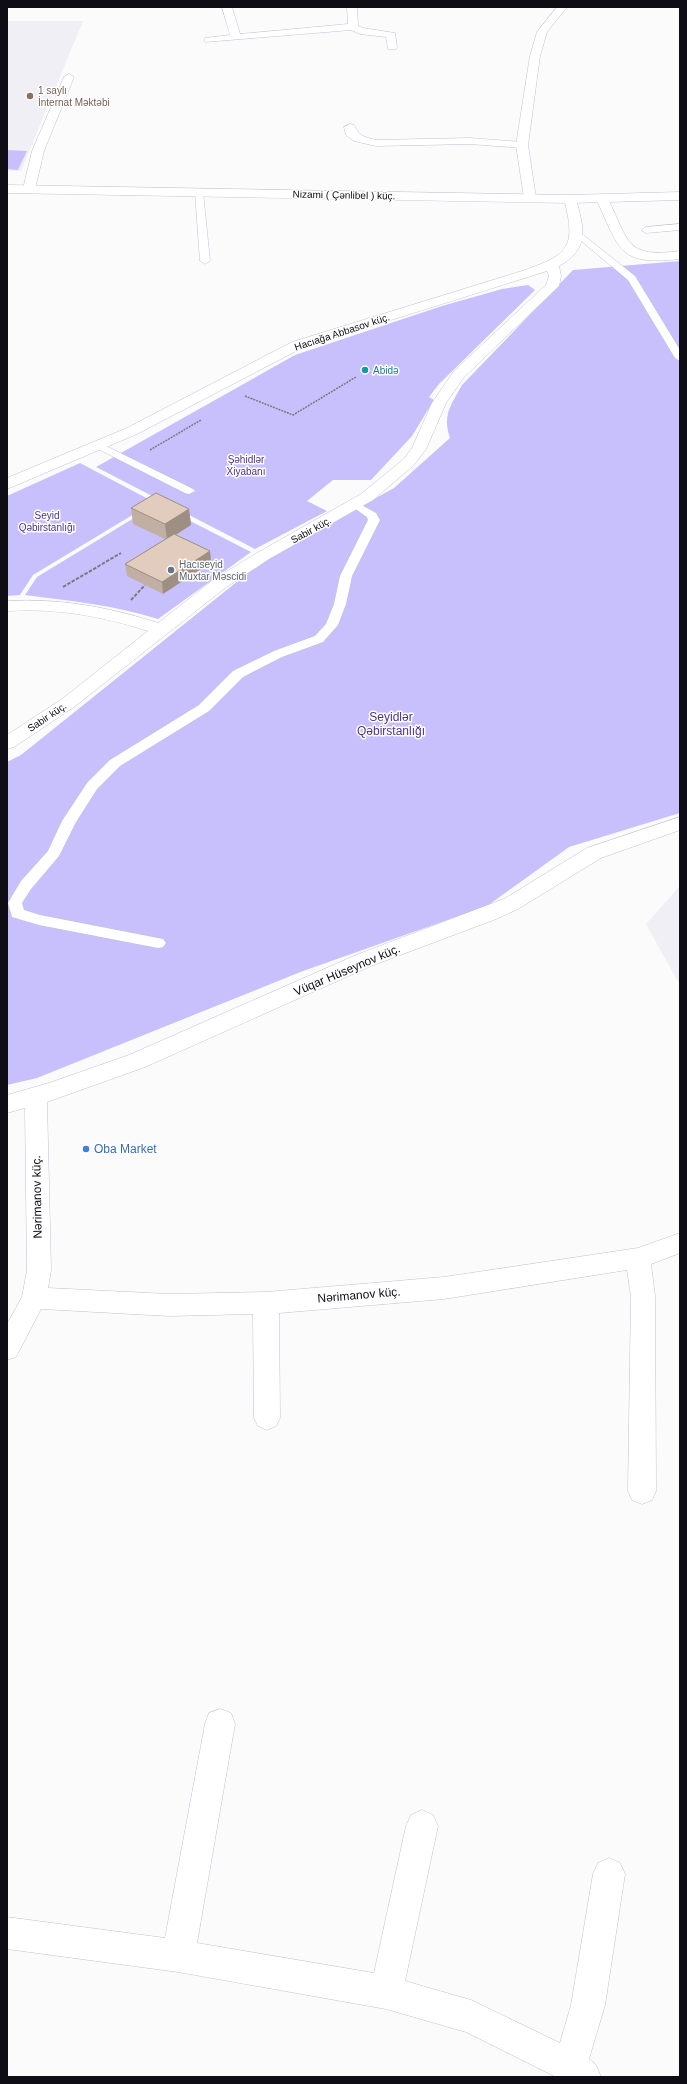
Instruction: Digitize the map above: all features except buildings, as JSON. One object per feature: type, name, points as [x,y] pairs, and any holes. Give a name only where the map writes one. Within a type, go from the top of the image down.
[{"type":"street","points":[[227,7],[236,37]]},
{"type":"street","points":[[352,7],[353,27]]},
{"type":"street","points":[[530,198],[522,145],[539,40],[547,24],[562,7]]},
{"type":"street","points":[[209,40],[353,27],[360,31],[391,35],[393,37],[392,47]]},
{"type":"street","points":[[29,189],[38,151],[68,77]]},
{"type":"street","points":[[350,127],[352,135],[358,139],[376,143],[470,141],[522,145]]},
{"type":"street","name":"Nizami ( Çənlibel ) küç.","points":[[7,189],[570,199],[680,196]]},
{"type":"street","points":[[570,199],[577,233]]},
{"type":"street","points":[[602,199],[626,248],[630,252],[653,257],[680,255]]},
{"type":"street","name":"Hacıağa Abbasov küç.","points":[[13,481],[132,432],[250,368],[297,345],[527,274],[552,264],[564,257],[574,248],[577,233]]},
{"type":"street","name":"Sabir küç.","points":[[7,742],[68,703],[159,629],[219,584],[249,564],[356,505],[409,462],[419,449],[439,403],[459,374],[552,286],[555,276],[552,264]]},
{"type":"street","points":[[7,469],[13,481]]},
{"type":"street","points":[[7,606],[44,605],[108,613],[159,629]]},
{"type":"street","name":"Vüqar Hüseynov küç.","points":[[7,1104],[36,1097],[131,1063],[348,967],[490,914],[511,904],[594,853],[680,823]]},
{"type":"street","name":"Nərimanov küç.","points":[[7,1349],[17,1333],[34,1298],[39,1270],[36,1097]]},
{"type":"street","name":"Nərimanov küç.","points":[[34,1298],[169,1305],[266,1303],[444,1288],[638,1258],[680,1243]]},
{"type":"street","points":[[638,1258],[644,1296],[642,1491]]},
{"type":"street","points":[[266,1303],[267,1418]]},
{"type":"street","points":[[178,1956],[220,1724]]},
{"type":"street","points":[[386,1992],[422,1826]]},
{"type":"street","points":[[7,1933],[178,1956],[386,1992],[471,2017],[577,2072],[609,1874]]},
{"type":"lane","points":[[199,192],[205,261]]},
{"type":"lane","points":[[646,230],[680,227]]},
{"type":"lane","points":[[577,233],[632,278],[680,358]]},
{"type":"lane","points":[[100,446],[189,491]]},
{"type":"lane","points":[[158,943],[39,920],[18,913],[15,903],[26,885],[54,854],[69,820],[92,786],[114,763],[204,708],[238,674],[278,654],[319,639],[332,625],[340,604],[346,576],[374,520],[372,515],[356,505]]},
{"type":"path","points":[[242,395],[293,415],[299,413],[356,377]]},
{"type":"path","points":[[130,462],[205,418]]},
{"type":"path","points":[[44,605],[54,592],[121,553]]},
{"type":"shaded area","name":"1 saylı İnternat Məktəbi","points":[[7,21],[83,21],[21,171],[7,171]]},
{"type":"shaded area","points":[[680,886],[680,985],[646,924]]},
{"type":"green space","points":[[7,150],[27,151],[18,170],[7,169]]},
{"type":"green space","name":"Seyidlər Qəbirstanlığı","points":[[680,261],[680,813],[569,847],[487,906],[303,971],[37,1078],[7,1085],[7,762],[21,755],[264,560],[394,488],[450,438],[447,416],[451,404],[462,385],[573,270]]},
{"type":"green space","name":"Şəhidlər Xiyabanı","points":[[528,285],[535,290],[439,384],[429,397],[434,400],[412,436],[371,480],[333,480],[307,501],[327,511],[255,549],[96,467],[295,355],[442,306],[502,289]]},
{"type":"green space","name":"Seyid Qəbirstanlığı","points":[[80,463],[154,502],[33,575],[20,595],[7,596],[7,496]]},
{"type":"green space","points":[[157,504],[251,552],[158,619],[125,610],[25,595],[37,577]]},
{"type":"place","name":"1 saylı İnternat Məktəbi","points":[[30,96]]},
{"type":"place","name":"Abidə","points":[[365,370]]},
{"type":"place","name":"Hacıseyid Muxtar Məscidi","points":[[171,570]]},
{"type":"place","name":"Oba Market","points":[[86,1149]]}]
